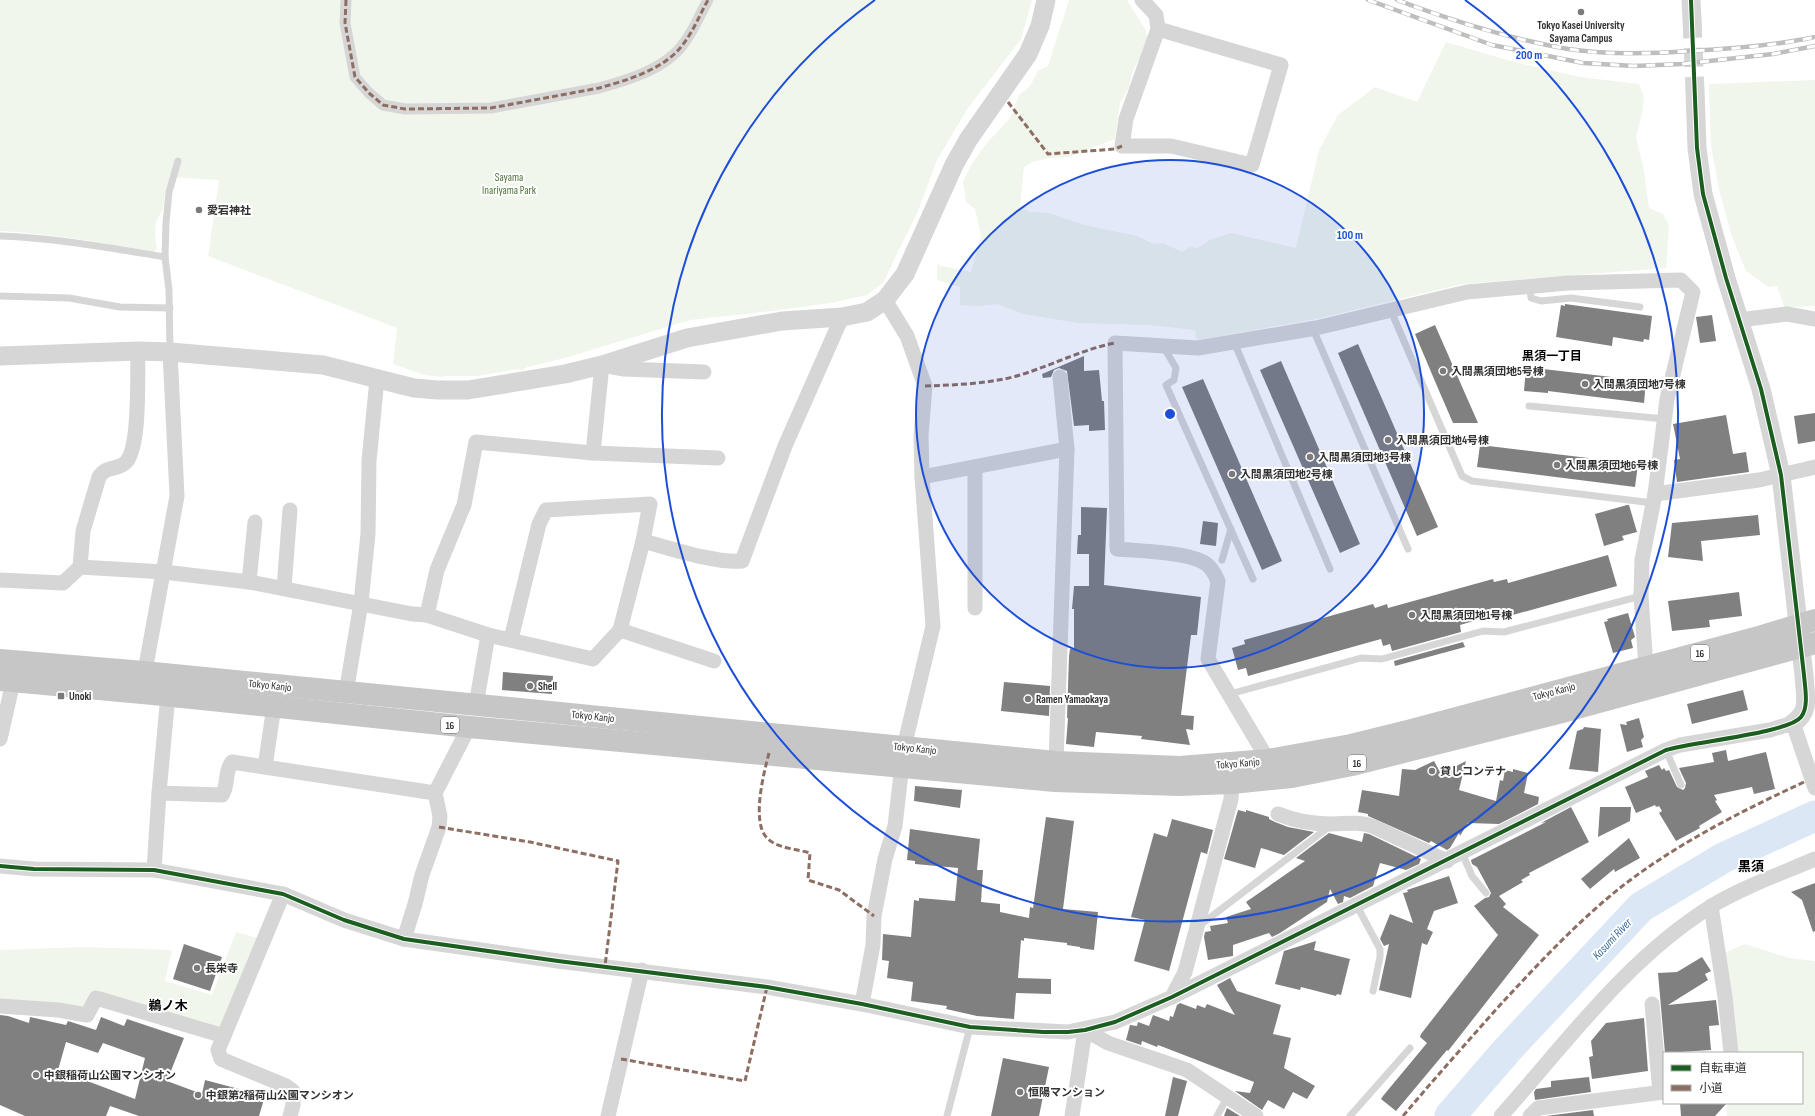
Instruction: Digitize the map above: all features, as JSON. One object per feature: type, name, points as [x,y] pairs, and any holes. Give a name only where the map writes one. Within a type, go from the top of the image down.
[{"type":"highway","name":"Tokyo Kanjo","points":[[0,660],[143,682],[168,695],[469,727],[902,756],[1180,767],[1268,760],[1408,731],[1806,622]]},
{"type":"highway","name":"Tokyo Kanjo","points":[[7,681],[143,682],[346,692],[476,705],[902,756],[1095,783],[1179,785],[1232,783],[1292,777],[1352,765],[1655,688],[1808,645]]},
{"type":"street","points":[[346,0],[345,23],[355,77],[369,93],[383,105],[405,109],[491,108],[599,88],[616,83],[662,64],[684,44],[708,0]]},
{"type":"street","points":[[0,356],[138,351],[170,352],[323,365],[414,388],[468,390],[565,374],[602,365],[687,338],[782,321],[842,316],[867,312],[885,300],[905,274],[954,165],[968,140],[1028,54],[1040,26],[1046,0]]},
{"type":"street","points":[[1142,0],[1156,15],[1158,29],[1126,119],[1122,146],[1171,146],[1252,165],[1280,65],[1158,29]]},
{"type":"street","points":[[1691,0],[1692,19]]},
{"type":"street","points":[[0,866],[34,869],[154,870],[282,894],[344,920],[404,939],[558,961],[642,970],[767,987],[862,1004],[970,1027],[1043,1032],[1068,1032],[1085,1030],[1115,1022],[1172,997],[1447,861],[1643,760],[1666,750],[1680,745],[1770,730],[1793,723],[1801,718],[1805,709],[1804,676],[1808,645],[1806,622],[1781,475],[1761,389],[1717,249],[1703,194],[1697,148],[1695,91]]},
{"type":"street","points":[[1268,760],[1208,659],[1218,581],[1215,573],[1203,562],[1177,555],[1117,549],[1114,343],[1198,348],[1313,329],[1467,292],[1568,283],[1681,280],[1693,292],[1667,399],[1654,499],[1642,560],[1641,596],[1646,667]]},
{"type":"street","points":[[862,1004],[873,945],[876,909],[885,859],[895,826],[902,756],[933,626],[926,511],[922,477],[921,436],[925,386],[907,336],[885,300]]},
{"type":"street","points":[[1739,320],[1787,314],[1815,320]]},
{"type":"street","points":[[643,541],[697,555],[734,562],[742,561],[785,446],[842,316]]},
{"type":"street","points":[[0,580],[63,583],[80,567],[83,531],[98,477],[103,470],[124,464],[130,455],[136,427],[138,351]]},
{"type":"street","points":[[143,682],[177,496],[170,352]]},
{"type":"street","points":[[602,365],[624,369],[704,372]]},
{"type":"street","points":[[593,453],[602,365]]},
{"type":"street","points":[[1056,762],[1067,449],[1060,378]]},
{"type":"street","points":[[346,692],[361,603],[368,534],[370,447],[377,379]]},
{"type":"street","points":[[427,615],[437,570],[464,505],[476,442],[593,453],[718,458]]},
{"type":"street","points":[[922,477],[1067,449]]},
{"type":"street","points":[[975,467],[975,608]]},
{"type":"street","points":[[1654,499],[1759,480],[1815,467]]},
{"type":"street","points":[[80,567],[164,572],[249,582],[284,588],[412,614],[427,615],[488,635],[593,659],[620,630],[643,541],[650,504],[546,510],[539,524],[510,639]]},
{"type":"street","points":[[284,588],[290,510]]},
{"type":"street","points":[[249,582],[256,522]]},
{"type":"street","points":[[620,630],[714,661]]},
{"type":"street","points":[[476,705],[488,635]]},
{"type":"street","points":[[0,739],[7,681]]},
{"type":"street","points":[[154,870],[168,695]]},
{"type":"street","points":[[265,767],[274,706]]},
{"type":"street","points":[[1793,723],[1812,765],[1815,787]]},
{"type":"street","points":[[404,939],[422,875],[439,827],[440,816],[435,793],[469,727]]},
{"type":"street","points":[[159,793],[222,795],[226,790],[228,767],[232,762],[435,793]]},
{"type":"street","points":[[1172,997],[1185,972],[1231,799],[1232,783]]},
{"type":"street","points":[[1278,814],[1300,821],[1332,824],[1360,822],[1372,826],[1447,861]]},
{"type":"street","points":[[1501,1116],[1603,999],[1645,958],[1691,920],[1712,906],[1757,882],[1815,859]]},
{"type":"street","points":[[282,894],[218,1050],[222,1059],[286,1086],[293,1092],[294,1105],[290,1116]]},
{"type":"street","points":[[1712,906],[1725,997],[1730,1052]]},
{"type":"street","points":[[608,1116],[642,970]]},
{"type":"street","points":[[0,1006],[58,1010],[87,1015],[96,998],[224,1036]]},
{"type":"street","points":[[1530,1116],[1538,1108],[1662,1092],[1652,1004]]},
{"type":"street","points":[[1085,1030],[1108,1043],[1187,1070],[1256,1116]]},
{"type":"street","points":[[1072,1116],[1085,1030]]},
{"type":"lane","points":[[170,352],[170,308],[165,256],[169,192],[178,161]]},
{"type":"lane","points":[[0,236],[34,237],[76,242],[165,256]]},
{"type":"lane","points":[[1530,287],[1531,298],[1541,300],[1571,298],[1640,307]]},
{"type":"lane","points":[[0,296],[69,298],[120,307],[170,308]]},
{"type":"lane","points":[[1391,311],[1462,476],[1472,481],[1654,499]]},
{"type":"lane","points":[[1313,329],[1408,549]]},
{"type":"lane","points":[[1234,342],[1330,569]]},
{"type":"lane","points":[[1163,346],[1176,368],[1174,380],[1166,385],[1253,579]]},
{"type":"lane","points":[[1528,406],[1665,419]]},
{"type":"lane","points":[[1222,560],[1231,529]]},
{"type":"lane","points":[[1230,694],[1361,658],[1382,659],[1483,631],[1504,632],[1641,596]]},
{"type":"lane","points":[[1666,750],[1681,785]]},
{"type":"lane","points":[[1196,928],[1332,824]]},
{"type":"lane","points":[[1462,853],[1472,876],[1486,893]]},
{"type":"lane","points":[[1357,906],[1380,949],[1380,957],[1373,991]]},
{"type":"lane","points":[[947,1116],[970,1027]]},
{"type":"lane","points":[[1350,1116],[1410,1048]]},
{"type":"lane","points":[[1217,1116],[1228,1096]]},
{"type":"green space","name":"Sayama Inariyama Park","points":[[0,0],[1032,0],[1021,39],[968,108],[937,160],[918,211],[883,283],[867,295],[831,303],[690,320],[565,358],[527,367],[523,370],[517,369],[478,376],[442,377],[424,375],[393,364],[397,328],[208,256],[219,180],[170,177],[165,193],[163,209],[156,222],[155,234],[157,250],[153,252],[77,239],[0,231]]},
{"type":"green space","points":[[1069,0],[1127,0],[1145,29],[1148,39],[1132,73],[1129,87],[1120,103],[1115,139],[1068,157],[1049,158],[1032,162],[1024,167],[1020,207],[1030,212],[1049,213],[1084,225],[1137,236],[1153,244],[1163,243],[1182,252],[1190,247],[1197,248],[1210,240],[1231,233],[1296,248],[1319,150],[1338,115],[1375,87],[1417,102],[1446,42],[1514,62],[1580,77],[1639,84],[1644,98],[1636,137],[1644,171],[1649,208],[1663,214],[1669,225],[1666,268],[1463,284],[1316,319],[1197,340],[1195,330],[1149,325],[1078,323],[1023,314],[998,304],[979,306],[960,305],[960,287],[937,280],[937,265],[971,272],[981,236],[975,209],[966,202],[963,182],[971,165],[986,144],[1010,118],[1019,95],[1030,86],[1038,71],[1048,66]]},
{"type":"green space","points":[[1815,80],[1815,306],[1784,307],[1777,286],[1768,287],[1746,271],[1731,234],[1719,189],[1711,146],[1709,84]]},
{"type":"green space","points":[[236,932],[257,938],[221,1028],[93,991],[84,1008],[0,1000],[0,950],[85,947],[172,950],[165,981],[212,995]]},
{"type":"green space","points":[[1745,944],[1789,958],[1815,961],[1815,1116],[1727,1116],[1727,1104],[1803,1104],[1803,1052],[1736,1052],[1724,953]]},
{"type":"building","points":[[1565,304],[1652,316],[1649,340],[1644,339],[1643,342],[1613,337],[1612,346],[1556,337],[1561,305],[1565,306]]},
{"type":"building","points":[[1712,315],[1716,341],[1700,343],[1696,317]]},
{"type":"building","name":"入間黒須団地5号棟","points":[[1435,325],[1478,423],[1453,423],[1415,334]]},
{"type":"building","name":"入間黒須団地4号棟","points":[[1358,344],[1438,527],[1417,536],[1338,353]]},
{"type":"building","points":[[1084,356],[1084,371],[1099,370],[1102,401],[1104,401],[1105,430],[1089,431],[1089,425],[1074,426],[1067,371],[1059,368],[1054,370],[1051,377],[1043,378],[1042,374]]},
{"type":"building","name":"入間黒須団地3号棟","points":[[1281,361],[1360,544],[1340,553],[1260,370]]},
{"type":"building","name":"入間黒須団地7号棟","points":[[1526,367],[1646,381],[1644,403],[1548,391],[1548,393],[1524,391]]},
{"type":"building","name":"入間黒須団地2号棟","points":[[1203,379],[1282,561],[1262,570],[1182,387]]},
{"type":"building","points":[[1815,413],[1815,441],[1798,444],[1794,416]]},
{"type":"building","points":[[1726,415],[1733,454],[1746,452],[1749,472],[1677,482],[1674,460],[1680,459],[1673,424]]},
{"type":"building","name":"入間黒須団地6号棟","points":[[1480,445],[1638,464],[1635,487],[1477,467]]},
{"type":"building","points":[[1629,505],[1637,532],[1622,536],[1624,540],[1604,546],[1595,514]]},
{"type":"building","points":[[1081,507],[1107,508],[1104,585],[1201,597],[1197,635],[1191,635],[1181,715],[1194,716],[1193,730],[1186,729],[1190,745],[1141,739],[1142,736],[1096,732],[1094,747],[1066,744],[1069,656],[1070,649],[1074,649],[1074,609],[1072,609],[1074,586],[1089,586],[1089,554],[1077,554],[1078,535],[1081,535]]},
{"type":"building","points":[[1758,515],[1760,535],[1701,541],[1703,561],[1668,557],[1672,523]]},
{"type":"building","points":[[1203,521],[1218,523],[1216,546],[1200,544]]},
{"type":"building","name":"入間黒須団地1号棟","points":[[1608,555],[1617,586],[1502,618],[1501,613],[1460,625],[1461,632],[1392,651],[1390,644],[1383,646],[1381,639],[1248,676],[1246,668],[1238,670],[1232,648],[1245,644],[1244,640],[1373,604],[1375,608],[1387,604],[1388,608],[1493,579],[1494,582],[1507,579],[1508,583]]},
{"type":"building","points":[[1739,592],[1742,616],[1709,620],[1710,627],[1672,631],[1668,601]]},
{"type":"building","points":[[1628,613],[1635,637],[1631,640],[1633,648],[1613,653],[1604,622],[1608,621],[1607,619]]},
{"type":"building","points":[[1463,642],[1465,647],[1395,666],[1394,661]]},
{"type":"building","points":[[503,672],[553,676],[552,694],[502,690]]},
{"type":"building","name":"Ramen Yamaokaya","points":[[1004,682],[1050,686],[1049,716],[1001,711]]},
{"type":"building","points":[[1743,690],[1748,710],[1692,724],[1687,704]]},
{"type":"building","points":[[1639,718],[1644,737],[1641,740],[1643,747],[1627,752],[1620,724],[1627,725],[1626,722]]},
{"type":"building","points":[[1584,727],[1601,729],[1598,772],[1569,769],[1577,731],[1583,729]]},
{"type":"building","points":[[1726,750],[1728,761],[1766,752],[1775,789],[1754,794],[1752,787],[1714,795],[1717,800],[1715,801],[1722,812],[1699,826],[1700,828],[1676,841],[1659,813],[1662,811],[1659,806],[1656,807],[1655,805],[1636,813],[1625,787],[1648,777],[1645,771],[1659,765],[1662,770],[1664,768],[1666,771],[1669,770],[1677,787],[1683,790],[1686,783],[1679,768],[1714,762],[1712,753]]},
{"type":"building","points":[[1434,761],[1441,774],[1466,761],[1459,790],[1496,801],[1500,780],[1503,781],[1505,770],[1513,772],[1513,769],[1528,773],[1524,793],[1539,797],[1538,804],[1499,824],[1468,823],[1460,836],[1459,833],[1450,848],[1447,850],[1431,841],[1429,843],[1368,816],[1368,814],[1358,812],[1362,790],[1399,796],[1402,769],[1415,770]]},
{"type":"building","points":[[915,786],[962,790],[960,808],[914,801]]},
{"type":"building","points":[[1571,807],[1589,842],[1529,873],[1530,875],[1521,880],[1523,882],[1499,896],[1506,904],[1503,907],[1539,935],[1448,1051],[1447,1050],[1396,1111],[1381,1099],[1427,1043],[1420,1037],[1421,1034],[1498,935],[1474,906],[1485,898],[1489,897],[1491,893],[1477,867],[1472,864],[1471,860],[1546,822],[1541,823]]},
{"type":"building","points":[[1600,807],[1631,807],[1630,821],[1598,837]]},
{"type":"building","points":[[1238,810],[1246,812],[1246,810],[1269,817],[1269,819],[1288,827],[1314,832],[1284,855],[1261,848],[1255,868],[1224,859]]},
{"type":"building","points":[[1046,817],[1074,821],[1063,909],[1098,912],[1094,950],[1067,945],[1067,943],[1024,938],[1024,941],[1021,940],[1018,978],[1051,979],[1051,994],[1016,993],[1014,1019],[977,1016],[946,1009],[947,1006],[911,1001],[913,982],[887,978],[889,961],[882,960],[883,934],[911,937],[914,900],[919,901],[919,898],[955,901],[958,868],[915,864],[915,861],[907,860],[910,829],[980,839],[977,870],[983,870],[981,902],[1000,904],[1000,912],[1029,918],[1030,907],[1033,908]]},
{"type":"building","points":[[1172,819],[1213,830],[1207,854],[1201,852],[1169,971],[1134,961],[1145,920],[1131,917],[1154,833],[1167,837]]},
{"type":"building","points":[[1329,833],[1362,842],[1364,833],[1369,834],[1421,859],[1419,864],[1406,870],[1380,863],[1373,886],[1350,898],[1344,896],[1343,902],[1338,904],[1330,889],[1327,902],[1280,933],[1272,937],[1269,933],[1233,945],[1233,956],[1208,960],[1204,937],[1205,932],[1211,931],[1210,926],[1228,923],[1226,917],[1251,909],[1246,902],[1305,861],[1296,858]]},
{"type":"building","points":[[1629,838],[1640,858],[1615,872],[1614,869],[1590,889],[1581,879]]},
{"type":"building","points":[[1449,876],[1458,903],[1434,911],[1427,929],[1433,932],[1427,945],[1422,943],[1411,998],[1379,990],[1389,944],[1384,946],[1380,939],[1390,914],[1413,923],[1403,893],[1408,892],[1407,890]]},
{"type":"building","points":[[1815,883],[1815,931],[1813,932],[1802,900],[1791,892]]},
{"type":"building","points":[[1316,941],[1314,950],[1350,959],[1341,995],[1337,994],[1336,996],[1301,987],[1300,990],[1275,984],[1284,951]]},
{"type":"building","name":"長栄寺","points":[[184,944],[222,957],[210,991],[173,979]]},
{"type":"building","points":[[1702,957],[1711,971],[1705,974],[1708,980],[1668,1005],[1716,1000],[1719,1025],[1709,1026],[1711,1050],[1665,1052],[1658,973],[1677,972]]},
{"type":"building","points":[[1230,978],[1237,991],[1281,1005],[1273,1034],[1291,1038],[1284,1068],[1315,1086],[1307,1099],[1293,1092],[1284,1109],[1268,1100],[1262,1110],[1235,1091],[1250,1093],[1254,1082],[1158,1045],[1157,1047],[1142,1041],[1141,1045],[1126,1040],[1130,1025],[1137,1026],[1138,1022],[1149,1026],[1153,1015],[1169,1021],[1170,1016],[1173,1017],[1177,1005],[1180,1003],[1196,1009],[1197,1005],[1205,1008],[1207,1004],[1235,1015],[1217,985]]},
{"type":"building","points":[[0,1015],[29,1023],[30,1017],[66,1025],[68,1021],[96,1030],[101,1017],[124,1026],[127,1019],[184,1038],[167,1081],[202,1094],[205,1080],[265,1096],[259,1116],[139,1116],[110,1106],[106,1116],[25,1116],[0,1105]],"holes":[[[66,1042],[98,1053],[103,1043],[145,1058],[135,1099],[58,1070]]]},
{"type":"building","points":[[1644,1018],[1648,1071],[1592,1079],[1589,1057],[1593,1056],[1591,1041],[1606,1023]]},
{"type":"building","name":"恒陽マンション","points":[[1003,1058],[1049,1067],[1039,1116],[991,1116]]},
{"type":"building","points":[[1173,1077],[1187,1081],[1178,1116],[1165,1116]]},
{"type":"building","points":[[1589,1077],[1591,1092],[1535,1100],[1534,1092],[1536,1089],[1551,1087],[1551,1081]]},
{"type":"building","points":[[1680,1104],[1726,1104],[1715,1116],[1681,1116]]},
{"type":"building","points":[[1227,1108],[1240,1116],[1224,1116]]},
{"type":"building","points":[[1593,1110],[1594,1116],[1546,1116]]},
{"type":"waterway","name":"Kasumi River","points":[[1450,1116],[1508,1049],[1641,907],[1723,858],[1815,816]]},
{"type":"tunnel","points":[[1692,19],[1695,91]]},
{"type":"railway","points":[[1368,0],[1492,45],[1583,63],[1634,66],[1682,64],[1773,54],[1815,46]]},
{"type":"railway","points":[[1397,0],[1503,35],[1546,45],[1583,51],[1659,53],[1768,45],[1815,37]]},
{"type":"marked path","points":[[346,0],[345,23],[355,77],[369,93],[383,105],[405,109],[491,108],[599,88],[634,77],[657,67],[676,52],[691,33],[708,0]]},
{"type":"marked path","points":[[1008,102],[1048,154],[1115,149],[1122,146]]},
{"type":"marked path","points":[[925,386],[980,383],[1013,377],[1076,354],[1115,343]]},
{"type":"marked path","points":[[769,753],[760,797],[759,809],[762,831],[767,838],[776,844],[810,853],[808,880],[839,890],[874,916]]},
{"type":"marked path","points":[[1403,1116],[1501,1004],[1561,941],[1608,897],[1667,854],[1689,841],[1758,804],[1804,782]]},
{"type":"marked path","points":[[439,827],[530,842],[618,861],[605,966]]},
{"type":"marked path","points":[[621,1059],[745,1081],[767,987]]},
{"type":"cycle path","points":[[0,866],[34,869],[154,870],[283,894],[344,920],[404,939],[558,961],[767,987],[862,1004],[970,1027],[1043,1032],[1068,1032],[1085,1030],[1115,1022],[1172,997],[1666,750],[1760,732],[1793,723],[1801,717],[1805,708],[1806,697],[1781,475],[1761,389],[1726,278],[1703,194],[1697,148],[1691,0]]},
{"type":"place","name":"Tokyo Kasei University Sayama Campus","points":[[1581,12]]},
{"type":"place","name":"愛宕神社","points":[[199,210]]},
{"type":"place","name":"入間黒須団地5号棟","points":[[1443,371]]},
{"type":"place","name":"入間黒須団地7号棟","points":[[1585,384]]},
{"type":"place","name":"入間黒須団地4号棟","points":[[1388,440]]},
{"type":"place","name":"入間黒須団地3号棟","points":[[1310,457]]},
{"type":"place","name":"入間黒須団地6号棟","points":[[1557,465]]},
{"type":"place","name":"入間黒須団地2号棟","points":[[1232,474]]},
{"type":"place","name":"入間黒須団地1号棟","points":[[1412,615]]},
{"type":"place","name":"Shell","points":[[530,686]]},
{"type":"place","name":"Unoki","points":[[61,696]]},
{"type":"place","name":"Ramen Yamaokaya","points":[[1028,699]]},
{"type":"place","name":"貸しコンテナ","points":[[1432,771]]},
{"type":"place","name":"長栄寺","points":[[197,968]]},
{"type":"place","name":"中銀稲荷山公園マンシオン","points":[[36,1075]]},
{"type":"place","name":"恒陽マンション","points":[[1020,1092]]},
{"type":"place","name":"中銀第2稲荷山公園マンシオン","points":[[198,1095]]},
{"type":"district","name":"黒須一丁目","points":[[1552,356]]},
{"type":"district","name":"黒須","points":[[1751,866]]},
{"type":"district","name":"鵜ノ木","points":[[168,1005]]}]
